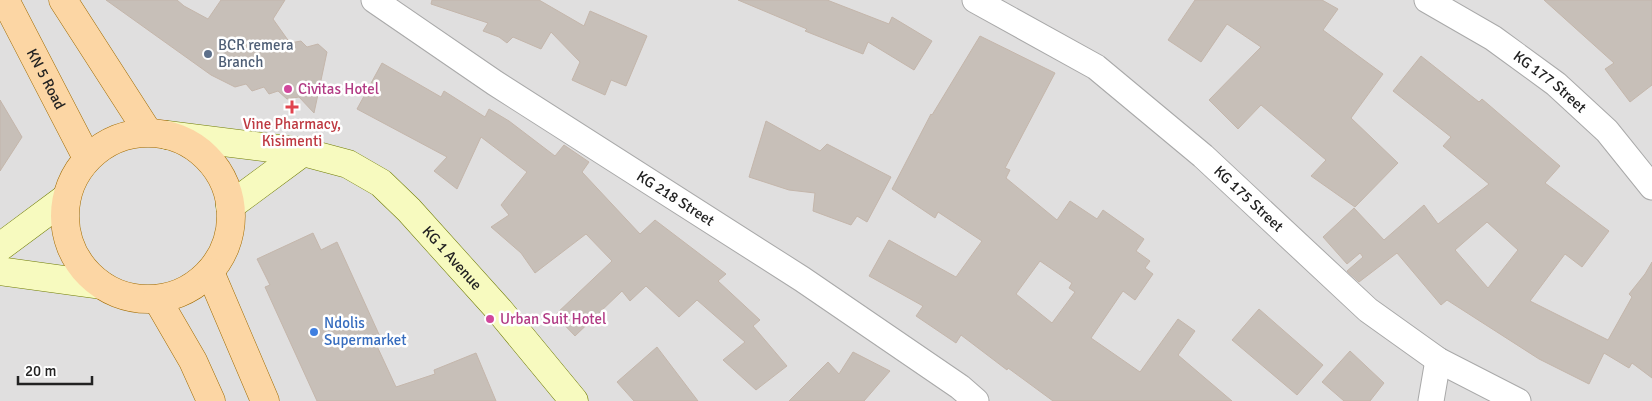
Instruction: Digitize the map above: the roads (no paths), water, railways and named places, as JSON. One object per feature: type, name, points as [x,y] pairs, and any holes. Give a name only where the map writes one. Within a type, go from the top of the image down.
[{"type":"main road","name":"KN 5 Road","points":[[5,0],[87,158]]},
{"type":"main road","points":[[63,0],[158,133]]},
{"type":"main road","points":[[158,133],[190,144],[210,160],[224,182],[230,206],[230,229],[223,252],[210,272],[195,285],[177,294],[157,299],[128,297],[101,285],[83,269],[70,247],[64,223],[66,198],[74,177],[87,158],[105,144],[126,135],[158,133]]},
{"type":"main road","points":[[210,272],[265,401]]},
{"type":"main road","points":[[157,299],[193,361],[211,401]]},
{"type":"street","name":"KG 218 Street","points":[[374,0],[495,83],[802,279],[960,387],[976,401]]},
{"type":"street","name":"KG 175 Street","points":[[976,0],[1096,67],[1203,156],[1368,310],[1438,360],[1518,401]]},
{"type":"street","name":"KG 177 Street","points":[[1427,0],[1493,38],[1556,84],[1607,131],[1652,187]]},
{"type":"street","name":"KG 1 Avenue","points":[[158,133],[304,152],[348,164],[381,183],[410,210],[499,310],[574,401]]},
{"type":"street","points":[[230,206],[304,152]]},
{"type":"street","points":[[0,248],[66,198]]},
{"type":"street","points":[[0,270],[101,285]]},
{"type":"street","points":[[1431,401],[1438,360]]},
{"type":"place","name":"BCR remera Branch","points":[[208,54]]},
{"type":"place","name":"Civitas Hotel","points":[[288,89]]},
{"type":"place","name":"Vine Pharmacy, Kisimenti","points":[[292,107]]},
{"type":"place","name":"Urban Suit Hotel","points":[[490,319]]},
{"type":"place","name":"Ndolis Supermarket","points":[[314,332]]}]
